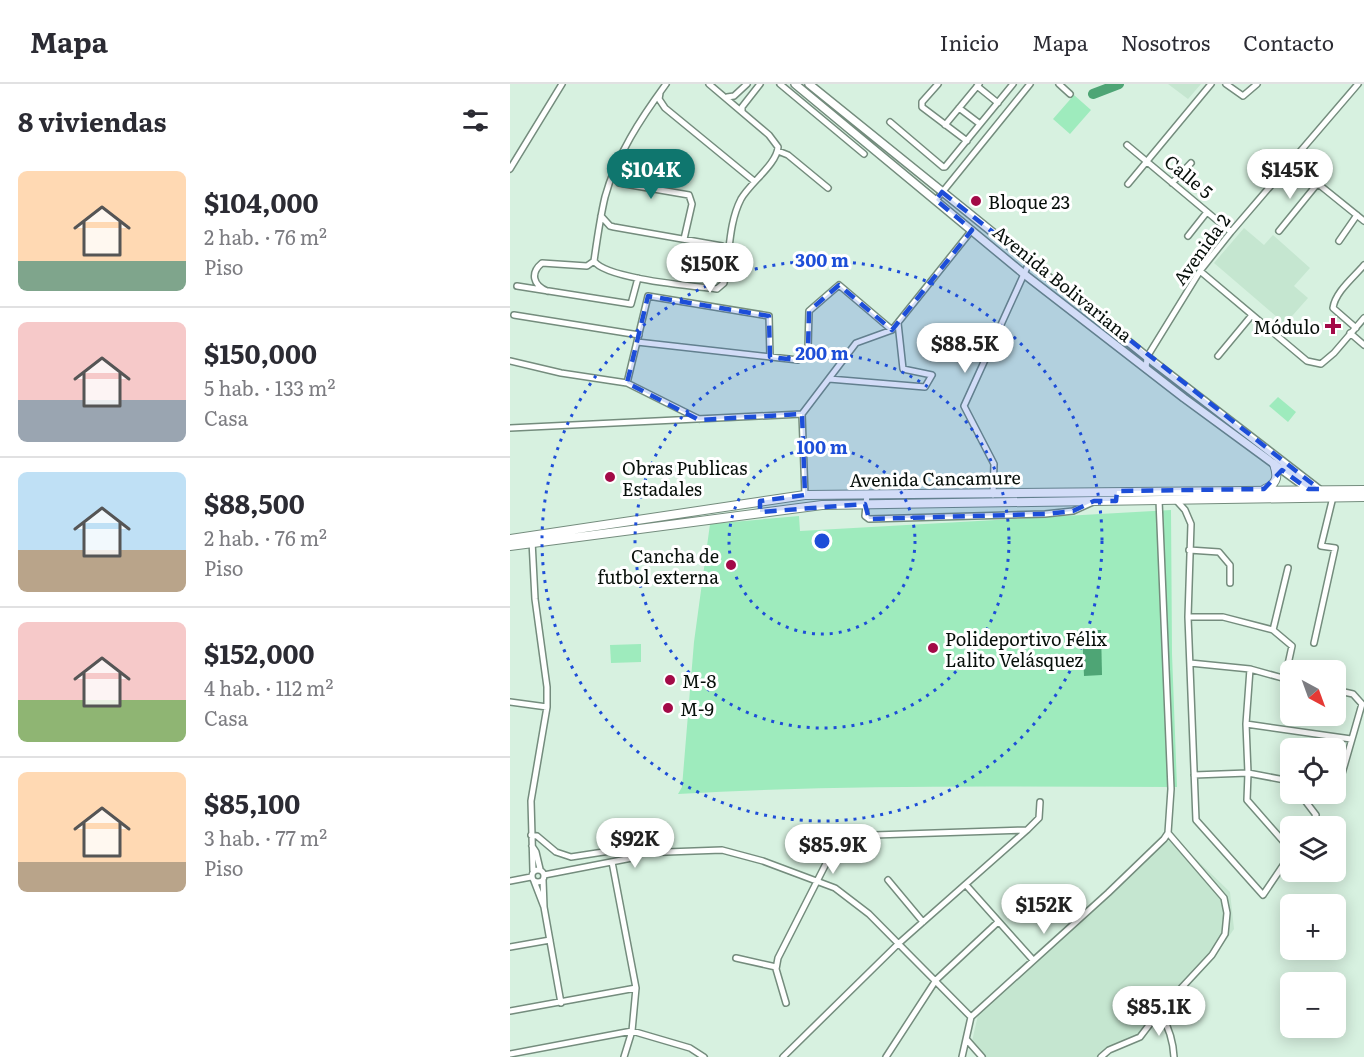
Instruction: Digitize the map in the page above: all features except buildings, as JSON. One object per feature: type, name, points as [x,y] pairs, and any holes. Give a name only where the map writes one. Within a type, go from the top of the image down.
[{"type":"main road","points":[[1264,489],[1277,479],[1274,464]]},
{"type":"main road","name":"Avenida Cancamure","points":[[510,546],[532,539],[805,495],[1308,489],[1330,497],[1364,497]]},
{"type":"main road","name":"Avenida Cancamure","points":[[510,539],[532,539],[822,505],[1176,500],[1364,490]]},
{"type":"street","points":[[510,169],[562,84]]},
{"type":"street","points":[[547,291],[537,285],[534,278],[536,268],[542,263],[587,266],[594,261],[605,195],[621,154],[666,84]]},
{"type":"street","points":[[594,261],[603,270],[638,278],[717,289],[724,283],[735,214],[740,201],[778,151],[777,143],[709,84]]},
{"type":"street","points":[[723,96],[727,98],[735,96],[747,84]]},
{"type":"street","points":[[742,111],[742,107],[760,84]]},
{"type":"street","points":[[780,84],[864,154]]},
{"type":"street","name":"Avenida Bolivariana","points":[[795,84],[1024,274],[1146,369],[1308,489]]},
{"type":"street","name":"Avenida Bolivariana","points":[[809,84],[1146,357],[1319,493]]},
{"type":"street","points":[[938,84],[922,102],[922,107],[967,141]]},
{"type":"street","points":[[967,84],[977,86],[998,103]]},
{"type":"street","points":[[890,122],[942,167],[947,166],[1014,84]]},
{"type":"street","points":[[936,200],[1030,84]]},
{"type":"street","points":[[1059,84],[1070,94]]},
{"type":"street","points":[[1128,184],[1211,84]]},
{"type":"street","points":[[1226,84],[1243,96],[1257,84]]},
{"type":"street","name":"Avenida 2","points":[[1146,357],[1200,271],[1358,84]]},
{"type":"street","points":[[945,125],[977,86]]},
{"type":"street","points":[[660,91],[659,99],[665,108],[754,181]]},
{"type":"street","points":[[959,108],[981,124]]},
{"type":"street","name":"Calle 5","points":[[1127,145],[1231,232]]},
{"type":"street","points":[[778,151],[788,155],[828,188]]},
{"type":"street","points":[[1261,154],[1282,172]]},
{"type":"street","points":[[1292,162],[1364,221]]},
{"type":"street","points":[[1172,183],[1191,163]]},
{"type":"street","points":[[613,175],[619,183],[689,195],[692,204],[684,239]]},
{"type":"street","points":[[1279,231],[1318,183]]},
{"type":"street","points":[[1188,236],[1207,212]]},
{"type":"street","points":[[1339,241],[1357,215]]},
{"type":"street","points":[[601,216],[610,226],[722,246],[729,254]]},
{"type":"street","points":[[599,233],[610,226]]},
{"type":"street","points":[[805,495],[802,414],[856,343],[892,330],[972,230]]},
{"type":"street","points":[[722,246],[731,240]]},
{"type":"street","points":[[992,502],[994,464],[964,406],[1029,263]]},
{"type":"street","points":[[1356,327],[1333,308],[1333,305],[1338,295],[1364,265]]},
{"type":"street","points":[[1200,271],[1307,361],[1321,364],[1334,353],[1364,318]]},
{"type":"street","points":[[518,286],[631,304],[638,278]]},
{"type":"street","points":[[637,342],[798,360],[808,348],[809,311],[838,285],[892,330]]},
{"type":"street","points":[[627,383],[648,296],[769,316],[770,357]]},
{"type":"street","points":[[514,315],[639,335]]},
{"type":"street","points":[[1218,356],[1252,315]]},
{"type":"street","points":[[828,379],[925,387],[932,375],[903,369],[898,323]]},
{"type":"street","points":[[1350,333],[1364,345]]},
{"type":"street","points":[[808,348],[842,361]]},
{"type":"street","points":[[1135,360],[1146,357],[1146,369]]},
{"type":"street","points":[[510,361],[561,373],[627,383],[699,420]]},
{"type":"street","points":[[510,428],[802,414]]},
{"type":"street","points":[[1116,501],[1117,491]]},
{"type":"street","points":[[867,494],[865,516],[868,519],[1045,514],[1073,511],[1094,501]]},
{"type":"street","points":[[1314,643],[1335,548],[1321,546],[1330,497]]},
{"type":"street","points":[[962,1057],[971,1017],[1108,893],[1161,843],[1168,833],[1171,789],[1159,500]]},
{"type":"street","points":[[1176,500],[1185,510],[1191,524],[1188,617],[1196,820],[1263,895],[1280,870]]},
{"type":"street","points":[[760,501],[760,512]]},
{"type":"street","points":[[532,539],[535,599],[547,687],[547,707],[532,793],[531,835],[533,876],[544,907]]},
{"type":"street","points":[[1189,550],[1219,552],[1230,565],[1230,584]]},
{"type":"street","points":[[1273,630],[1288,568]]},
{"type":"street","points":[[1188,617],[1223,617],[1273,630],[1292,646],[1290,660]]},
{"type":"street","points":[[1190,663],[1250,669],[1280,677]]},
{"type":"street","points":[[1250,669],[1246,724],[1247,800],[1280,838]]},
{"type":"street","points":[[1346,692],[1353,694],[1362,704],[1346,758]]},
{"type":"street","points":[[510,702],[547,707]]},
{"type":"street","points":[[1246,724],[1351,739]]},
{"type":"street","points":[[1194,775],[1248,773],[1280,779]]},
{"type":"street","points":[[783,1057],[898,944],[1027,830],[1039,818],[1040,802]]},
{"type":"street","points":[[1308,804],[1315,816]]},
{"type":"street","points":[[786,1003],[776,967],[778,958],[839,838],[1027,830]]},
{"type":"street","points":[[1101,1057],[1108,1050],[1140,1037],[1159,1012],[1212,955],[1225,934],[1227,904],[1224,898],[1168,833]]},
{"type":"street","points":[[531,835],[537,836],[556,852],[575,857],[623,849],[639,853],[722,850],[763,861],[835,888],[855,903],[936,980],[971,1017]]},
{"type":"street","points":[[532,844],[542,875],[544,907],[561,1003]]},
{"type":"street","points":[[510,881],[637,857],[639,853]]},
{"type":"street","points":[[612,862],[636,988],[632,1031],[624,1057]]},
{"type":"street","points":[[533,876],[539,882],[542,875]]},
{"type":"street","points":[[888,880],[923,922]]},
{"type":"street","points":[[966,885],[1033,960]]},
{"type":"street","points":[[886,1057],[936,980],[998,922]]},
{"type":"street","points":[[510,947],[550,940]]},
{"type":"street","points":[[736,958],[776,967]]},
{"type":"street","points":[[510,1011],[636,988]]},
{"type":"street","points":[[1159,1012],[1172,1038],[1174,1057]]},
{"type":"street","points":[[510,1054],[632,1031],[690,1048],[704,1057]]},
{"type":"street","points":[[966,1040],[982,1057]]},
{"type":"highlighted area","points":[[942,192],[1319,489],[1308,489],[1282,470],[1264,489],[1117,491],[1116,501],[1094,501],[1073,511],[1045,514],[869,519],[865,504],[760,512],[760,501],[805,495],[802,414],[699,420],[627,383],[648,296],[769,316],[770,357],[798,360],[808,348],[809,311],[839,285],[892,330],[972,230],[936,200]]},
{"type":"shaded area","points":[[1168,84],[1201,84],[1188,99]]},
{"type":"shaded area","points":[[1074,95],[1091,110],[1070,134],[1053,119]]},
{"type":"shaded area","points":[[1244,228],[1264,245],[1273,235],[1310,268],[1294,286],[1308,298],[1285,324],[1214,263]]},
{"type":"shaded area","points":[[1278,397],[1296,412],[1288,422],[1269,406]]},
{"type":"shaded area","name":"Polideportivo Félix Lalito Velásquez","points":[[1171,510],[1172,654],[1177,787],[865,787],[678,794],[682,787],[694,642],[710,524],[799,516],[800,531]]},
{"type":"shaded area","points":[[1082,630],[1101,630],[1102,675],[1084,676]]},
{"type":"shaded area","points":[[641,644],[641,662],[611,663],[610,645]]},
{"type":"shaded area","points":[[1171,835],[1230,892],[1234,929],[1210,963],[1142,1038],[1114,1050],[1106,1057],[981,1057],[971,1046],[978,1015]]},
{"type":"waterway","points":[[1093,94],[1119,84]]},
{"type":"place","name":"Bloque 23","points":[[976,201]]},
{"type":"place","name":"Módulo","points":[[1333,326]]},
{"type":"place","name":"Obras Publicas Estadales","points":[[610,477]]},
{"type":"place","name":"Cancha de futbol externa","points":[[731,565]]},
{"type":"place","name":"Polideportivo Félix Lalito Velásquez","points":[[933,648]]},
{"type":"place","name":"M-8","points":[[670,680]]},
{"type":"place","name":"M-9","points":[[668,708]]}]
